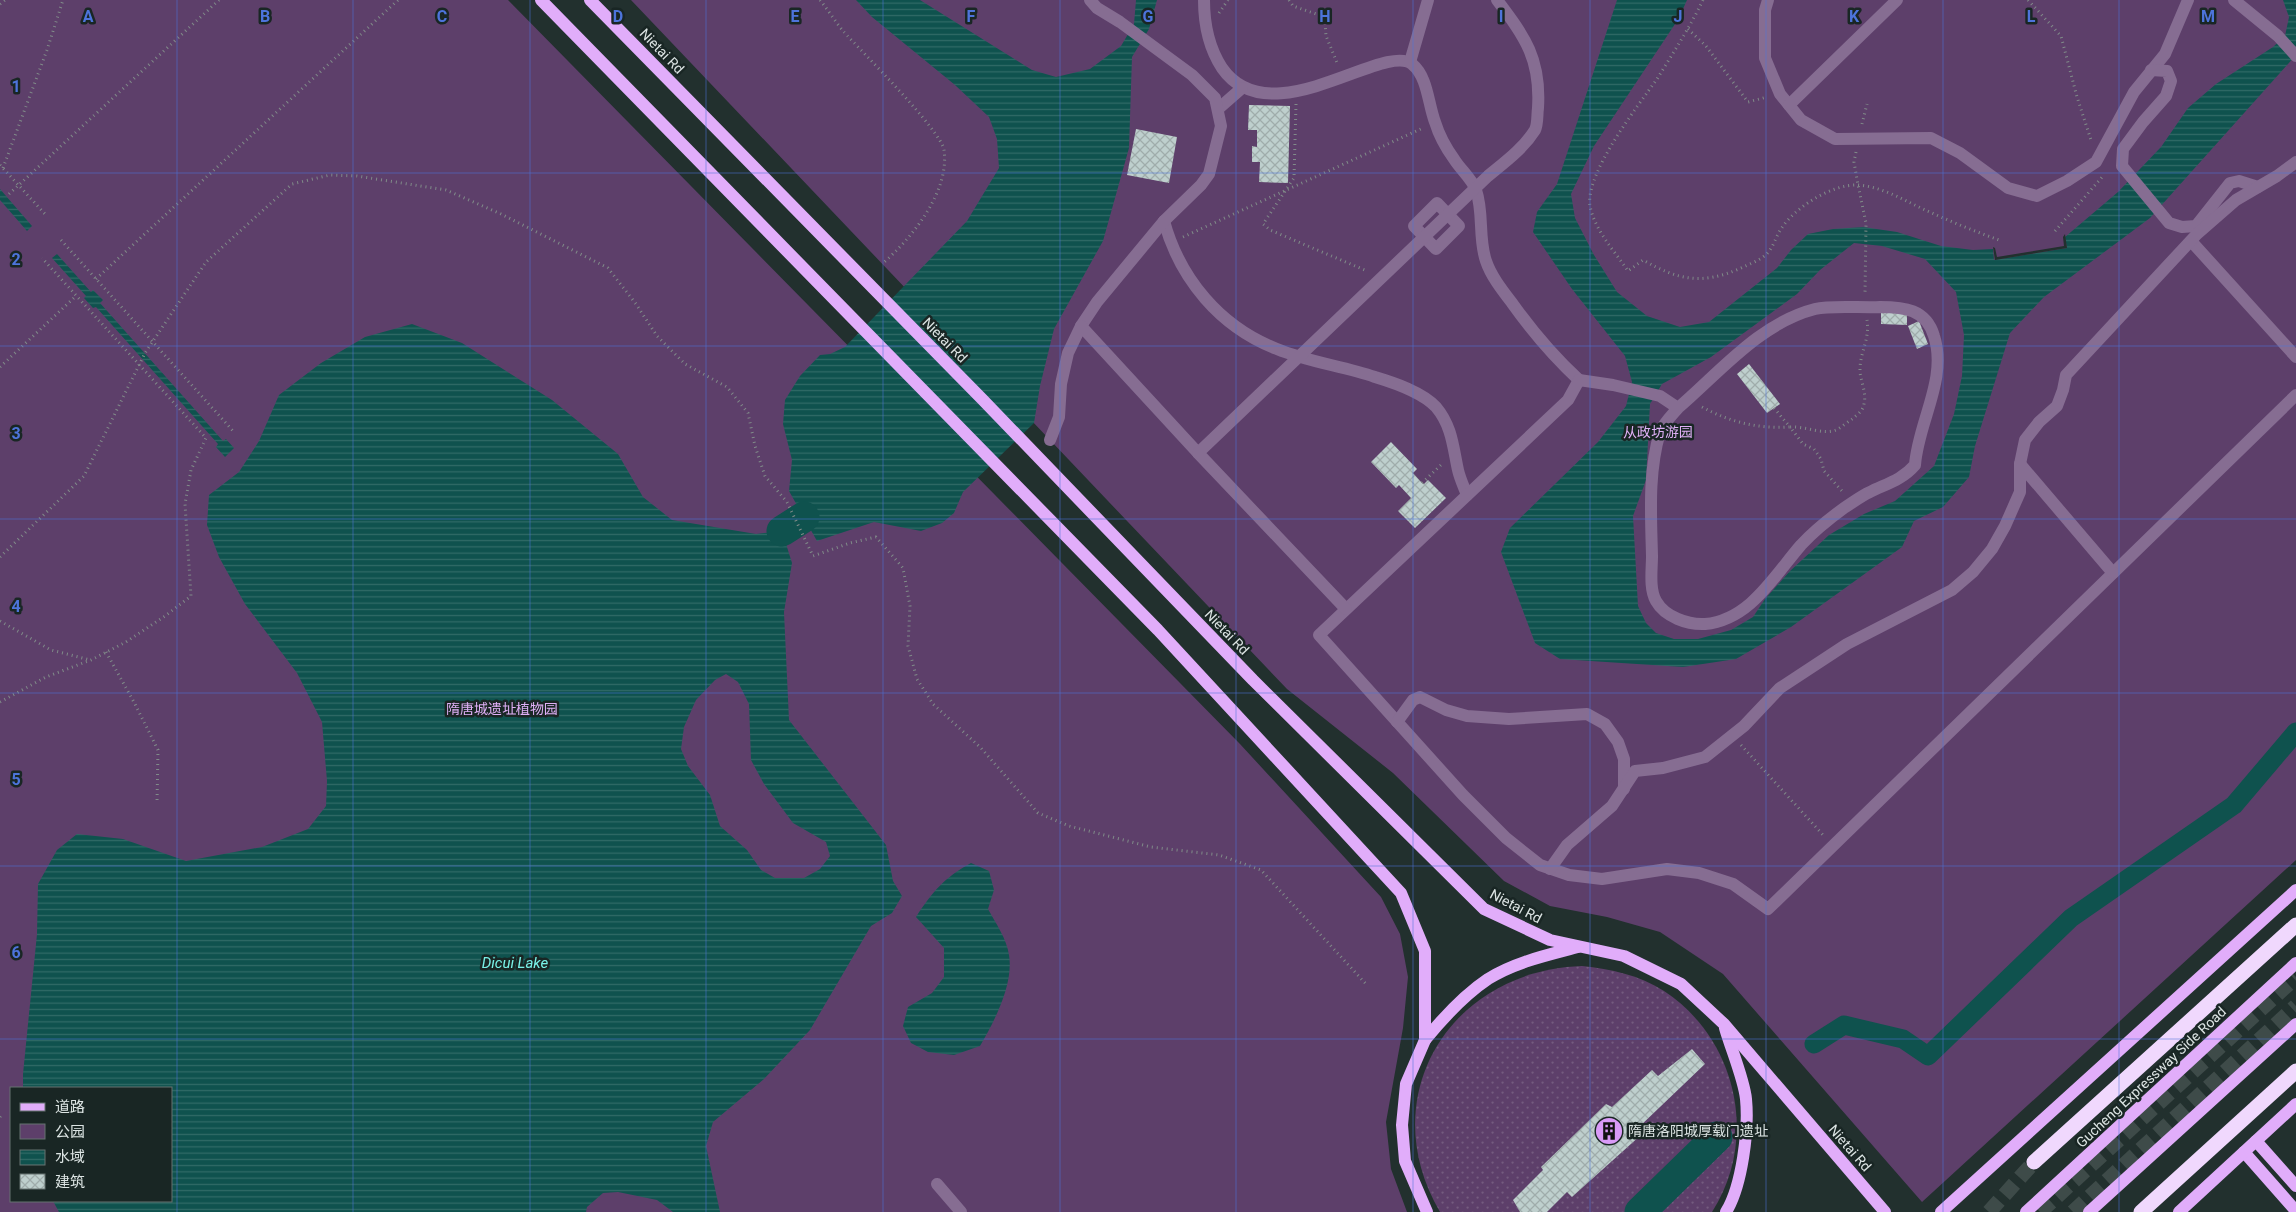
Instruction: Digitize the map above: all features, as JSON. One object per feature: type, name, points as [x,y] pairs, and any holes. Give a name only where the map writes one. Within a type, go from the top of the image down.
[{"type":"highway","points":[[2034,1162],[2296,925]]},
{"type":"highway","points":[[2141,1212],[2296,1071]]},
{"type":"main road","points":[[541,0],[1158,630],[1401,893],[1425,951],[1425,1040]]},
{"type":"main road","name":"Nietai Rd","points":[[590,0],[984,400],[1236,662],[1484,909],[1550,940],[1624,956],[1682,984],[1724,1024],[1885,1212]]},
{"type":"main road","points":[[1941,1212],[2296,890]]},
{"type":"main road","points":[[1427,1212],[1405,1161],[1402,1126],[1406,1084],[1425,1040],[1448,1013],[1488,979],[1534,959],[1580,947]]},
{"type":"main road","name":"Gucheng Expressway Side Road","points":[[2026,1212],[2296,963]]},
{"type":"main road","points":[[1724,1024],[1746,1098],[1744,1149],[1734,1199],[1726,1212]]},
{"type":"main road","points":[[2089,1212],[2296,1024]]},
{"type":"main road","points":[[2179,1212],[2296,1104]]},
{"type":"main road","points":[[2256,1141],[2296,1186]]},
{"type":"main road","points":[[2244,1152],[2296,1211]]},
{"type":"street","points":[[1050,440],[1058,417],[1061,384],[1068,353],[1081,326],[1096,302],[1164,221],[1201,185],[1209,174],[1221,126],[1215,98],[1192,75],[1150,43],[1097,8],[1090,0]]},
{"type":"street","points":[[1204,0],[1206,32],[1217,61],[1230,80],[1242,88],[1267,93],[1296,91],[1396,60],[1410,62],[1421,73],[1435,122],[1454,159],[1475,189],[1486,261],[1498,284],[1550,353],[1579,380],[1613,385],[1660,396],[1683,404]]},
{"type":"street","points":[[1410,62],[1428,0]]},
{"type":"street","points":[[1198,453],[1448,214],[1523,146],[1536,128],[1539,90],[1534,60],[1520,30],[1497,0]]},
{"type":"street","points":[[1768,0],[1765,10],[1765,58],[1780,94],[1802,120],[1835,139],[1931,138],[1960,153],[2008,188],[2037,196],[2067,181],[2096,162],[2134,92],[2165,54],[2188,0]]},
{"type":"street","points":[[1789,105],[1897,0]]},
{"type":"street","points":[[2234,0],[2278,36],[2296,56]]},
{"type":"street","points":[[2152,70],[2167,72],[2171,81],[2166,96],[2123,149],[2122,166],[2169,223],[2182,227],[2196,226],[2230,183],[2239,182],[2258,187]]},
{"type":"street","points":[[1218,110],[1242,88]]},
{"type":"street","points":[[1550,869],[1567,845],[1612,806],[1635,772],[1663,768],[1705,757],[1732,735],[1780,688],[1847,644],[1952,590],[1973,572],[1992,549],[2005,526],[2020,492],[2020,464],[2025,440],[2039,422],[2057,406],[2066,375],[2191,241],[2236,200],[2296,162]]},
{"type":"street","points":[[1164,221],[1185,274],[1208,303],[1237,329],[1277,349],[1389,381],[1417,394],[1434,405],[1446,421],[1455,452],[1458,472],[1467,496]]},
{"type":"street","points":[[2191,241],[2296,357]]},
{"type":"street","points":[[1893,307],[1916,310],[1926,318],[1934,335],[1938,358],[1934,390],[1914,465],[1892,483],[1869,492],[1821,526],[1759,595],[1741,612],[1725,620],[1705,624],[1687,623],[1672,616],[1656,601],[1652,583],[1651,501],[1654,458],[1661,430],[1683,404],[1752,342],[1786,320],[1817,308],[1893,307]]},
{"type":"street","points":[[1081,326],[1346,609]]},
{"type":"street","points":[[1579,380],[1568,400],[1319,634],[1463,796],[1506,838],[1540,866],[1569,875],[1602,878],[1667,869],[1699,872],[1732,884],[1768,909],[2296,395]]},
{"type":"street","points":[[2020,464],[2113,573]]},
{"type":"street","points":[[1397,722],[1413,700],[1420,697],[1446,710],[1467,716],[1508,719],[1587,714],[1604,724],[1618,742],[1624,759],[1624,789]]},
{"type":"street","points":[[937,1184],[962,1212]]},
{"type":"path","points":[[0,4],[4,0]]},
{"type":"path","points":[[3,168],[47,50],[63,0]]},
{"type":"path","points":[[9,194],[219,0]]},
{"type":"path","points":[[96,279],[398,0]]},
{"type":"path","points":[[820,0],[843,30],[928,125],[944,149],[944,170],[934,198],[918,228],[882,264]]},
{"type":"path","points":[[1703,0],[1688,29],[1617,137],[1595,178],[1590,204],[1597,228],[1628,271],[1643,260],[1678,277],[1697,280],[1726,274],[1764,257],[1773,246],[1782,228],[1817,196],[1836,189],[1858,185],[1894,194],[1932,213],[1999,240]]},
{"type":"path","points":[[2028,0],[2061,36],[2077,97],[2098,158]]},
{"type":"path","points":[[1291,1],[1300,9],[1312,11],[1325,22],[1326,36],[1342,78]]},
{"type":"path","points":[[1688,29],[1706,46],[1748,102],[1780,94]]},
{"type":"path","points":[[1296,91],[1294,178],[1263,224],[1270,230],[1382,278]]},
{"type":"path","points":[[1683,404],[1739,423],[1771,428],[1802,426],[1823,432],[1836,430],[1862,410],[1864,404],[1864,381],[1860,373],[1861,360],[1869,334],[1864,308],[1867,255],[1866,223],[1854,162],[1867,104]]},
{"type":"path","points":[[1171,242],[1435,122]]},
{"type":"path","points":[[2055,231],[2098,183],[2123,149]]},
{"type":"path","points":[[0,165],[45,214]]},
{"type":"path","points":[[0,557],[84,476],[139,365],[206,262],[292,184],[330,175],[357,176],[446,190],[501,214],[608,268],[636,304],[656,336],[685,364],[727,387],[748,413],[755,446],[765,476],[787,502],[813,556],[850,543],[876,537],[903,568],[910,606],[908,646],[917,679],[933,704],[981,748],[1038,813],[1078,829],[1151,847],[1219,855],[1261,870],[1366,984]]},
{"type":"path","points":[[61,240],[234,432]]},
{"type":"path","points":[[0,702],[46,677],[91,660],[106,652],[165,616],[191,596],[185,504],[191,470],[206,438],[42,258]]},
{"type":"path","points":[[0,367],[76,296]]},
{"type":"path","points":[[1774,408],[1803,444],[1814,449],[1821,459],[1824,471],[1843,492],[1855,501]]},
{"type":"path","points":[[1422,483],[1455,452]]},
{"type":"path","points":[[0,621],[51,650],[91,660]]},
{"type":"path","points":[[106,652],[136,704],[158,750],[157,803]]},
{"type":"path","points":[[1732,735],[1833,846]]},
{"type":"green space","name":"隋唐城遗址植物园","points":[[0,0],[508,0],[1240,744],[1381,897],[1400,934],[1408,977],[1403,1028],[1386,1122],[1391,1169],[1407,1212],[0,1212]]},
{"type":"green space","name":"从政坊游园","points":[[631,0],[2296,0],[2296,860],[1922,1202],[1723,974],[1660,932],[1607,917],[1550,906],[1504,881],[1393,773],[1287,689]]},
{"type":"green space","points":[[1582,966],[1625,974],[1645,981],[1664,991],[1689,1011],[1709,1036],[1724,1063],[1733,1092],[1737,1123],[1735,1153],[1726,1184],[1712,1212],[1440,1212],[1421,1168],[1415,1125],[1421,1084],[1436,1047],[1462,1015],[1495,990],[1535,973]]},
{"type":"water","points":[[856,0],[920,0],[1032,70],[1056,77],[1090,69],[1121,46],[1134,24],[1136,0],[1157,0],[1149,29],[1132,57],[1129,148],[1103,241],[1054,329],[1040,386],[1034,423],[963,492],[954,513],[942,523],[921,531],[874,522],[817,541],[789,491],[792,460],[783,424],[785,400],[800,376],[820,355],[830,354],[845,347],[967,221],[999,168],[997,139],[989,117],[955,85],[872,17]]},
{"type":"water","points":[[1617,0],[1687,0],[1679,18],[1594,146],[1571,194],[1575,218],[1594,255],[1617,292],[1647,316],[1680,327],[1709,322],[1777,268],[1791,250],[1808,234],[1833,229],[1863,227],[1897,232],[1941,246],[1973,250],[1993,249],[1994,260],[2067,248],[2065,237],[2118,192],[2161,147],[2188,108],[2216,84],[2273,47],[2285,36],[2289,17],[2283,0],[2296,0],[2296,55],[2150,218],[2044,297],[2010,333],[1975,446],[1969,477],[1943,507],[1914,521],[1902,547],[1791,627],[1736,659],[1683,667],[1560,659],[1535,643],[1501,552],[1510,528],[1598,442],[1626,406],[1632,382],[1625,356],[1572,289],[1533,232],[1537,212],[1557,184]],"holes":[[[1854,243],[1882,246],[1925,259],[1956,292],[1964,335],[1962,376],[1954,414],[1934,466],[1895,501],[1864,514],[1829,535],[1790,571],[1765,599],[1753,617],[1731,630],[1698,639],[1674,639],[1656,633],[1646,623],[1638,606],[1633,516],[1646,480],[1650,404],[1662,384],[1711,357],[1797,294],[1820,270]]]},
{"type":"water","points":[[0,189],[32,226],[27,231],[0,200]]},
{"type":"water","points":[[57,254],[91,292],[93,290],[103,300],[100,303],[223,441],[226,439],[234,448],[225,457],[216,447],[218,444],[96,307],[93,308],[84,298],[86,296],[52,258]]},
{"type":"water","name":"Dicui Lake","points":[[412,324],[462,343],[552,400],[618,454],[643,497],[672,520],[756,534],[782,531],[792,563],[784,612],[789,720],[886,845],[893,881],[902,896],[892,913],[871,926],[810,1030],[764,1079],[713,1122],[706,1146],[720,1212],[673,1212],[657,1200],[618,1192],[603,1193],[587,1207],[586,1212],[59,1212],[54,1202],[172,1202],[172,1087],[23,1087],[37,934],[38,884],[57,850],[77,834],[123,839],[186,861],[262,847],[308,829],[326,806],[327,781],[322,722],[297,673],[245,604],[219,557],[207,525],[209,495],[239,472],[259,441],[279,395],[321,363],[365,337]],"holes":[[[726,674],[738,682],[749,704],[751,760],[764,784],[793,823],[826,842],[830,856],[820,869],[804,878],[775,878],[761,870],[747,850],[720,826],[710,795],[688,766],[681,749],[684,727],[696,700],[715,680]]]},
{"type":"water","points":[[971,863],[989,871],[994,890],[988,909],[1008,949],[1009,978],[997,1014],[980,1046],[954,1055],[928,1052],[911,1043],[903,1026],[908,1007],[932,993],[944,977],[944,948],[916,917],[940,886],[953,874]]},
{"type":"pier","points":[[2065,234],[2067,248],[1995,260],[1993,247],[1997,257],[2064,246],[2063,237]]},
{"type":"building","points":[[1249,105],[1290,106],[1288,183],[1259,182],[1260,162],[1252,162],[1252,146],[1257,147],[1257,130],[1248,130]]},
{"type":"building","points":[[1136,129],[1177,137],[1169,183],[1127,175]]},
{"type":"building","points":[[1881,312],[1907,313],[1907,325],[1881,324]]},
{"type":"building","points":[[1919,321],[1928,344],[1917,349],[1908,326]]},
{"type":"building","points":[[1749,364],[1780,404],[1767,413],[1737,374]]},
{"type":"building","points":[[1391,442],[1417,469],[1413,473],[1422,483],[1424,484],[1428,480],[1446,498],[1415,528],[1398,511],[1411,498],[1399,485],[1396,488],[1371,462]]},
{"type":"building","name":"隋唐洛阳城厚载门遗址","points":[[1692,1049],[1705,1064],[1638,1128],[1642,1134],[1572,1197],[1567,1192],[1547,1212],[1520,1212],[1513,1200],[1543,1170],[1541,1167],[1606,1104],[1612,1107],[1652,1070],[1658,1076]]},
{"type":"waterway","points":[[782,531],[804,517]]},
{"type":"waterway","points":[[1814,1044],[1844,1025],[1903,1039],[1928,1056],[2071,918],[2234,805],[2296,732]]},
{"type":"waterway","points":[[1640,1212],[1717,1137]]},
{"type":"tunnel","points":[[2040,1212],[2296,977]]},
{"type":"tunnel","points":[[2073,1212],[2296,1006]]},
{"type":"tunnel","points":[[1989,1212],[2034,1162]]},
{"type":"place","name":"隋唐洛阳城厚载门遗址","points":[[1609,1131]]}]
